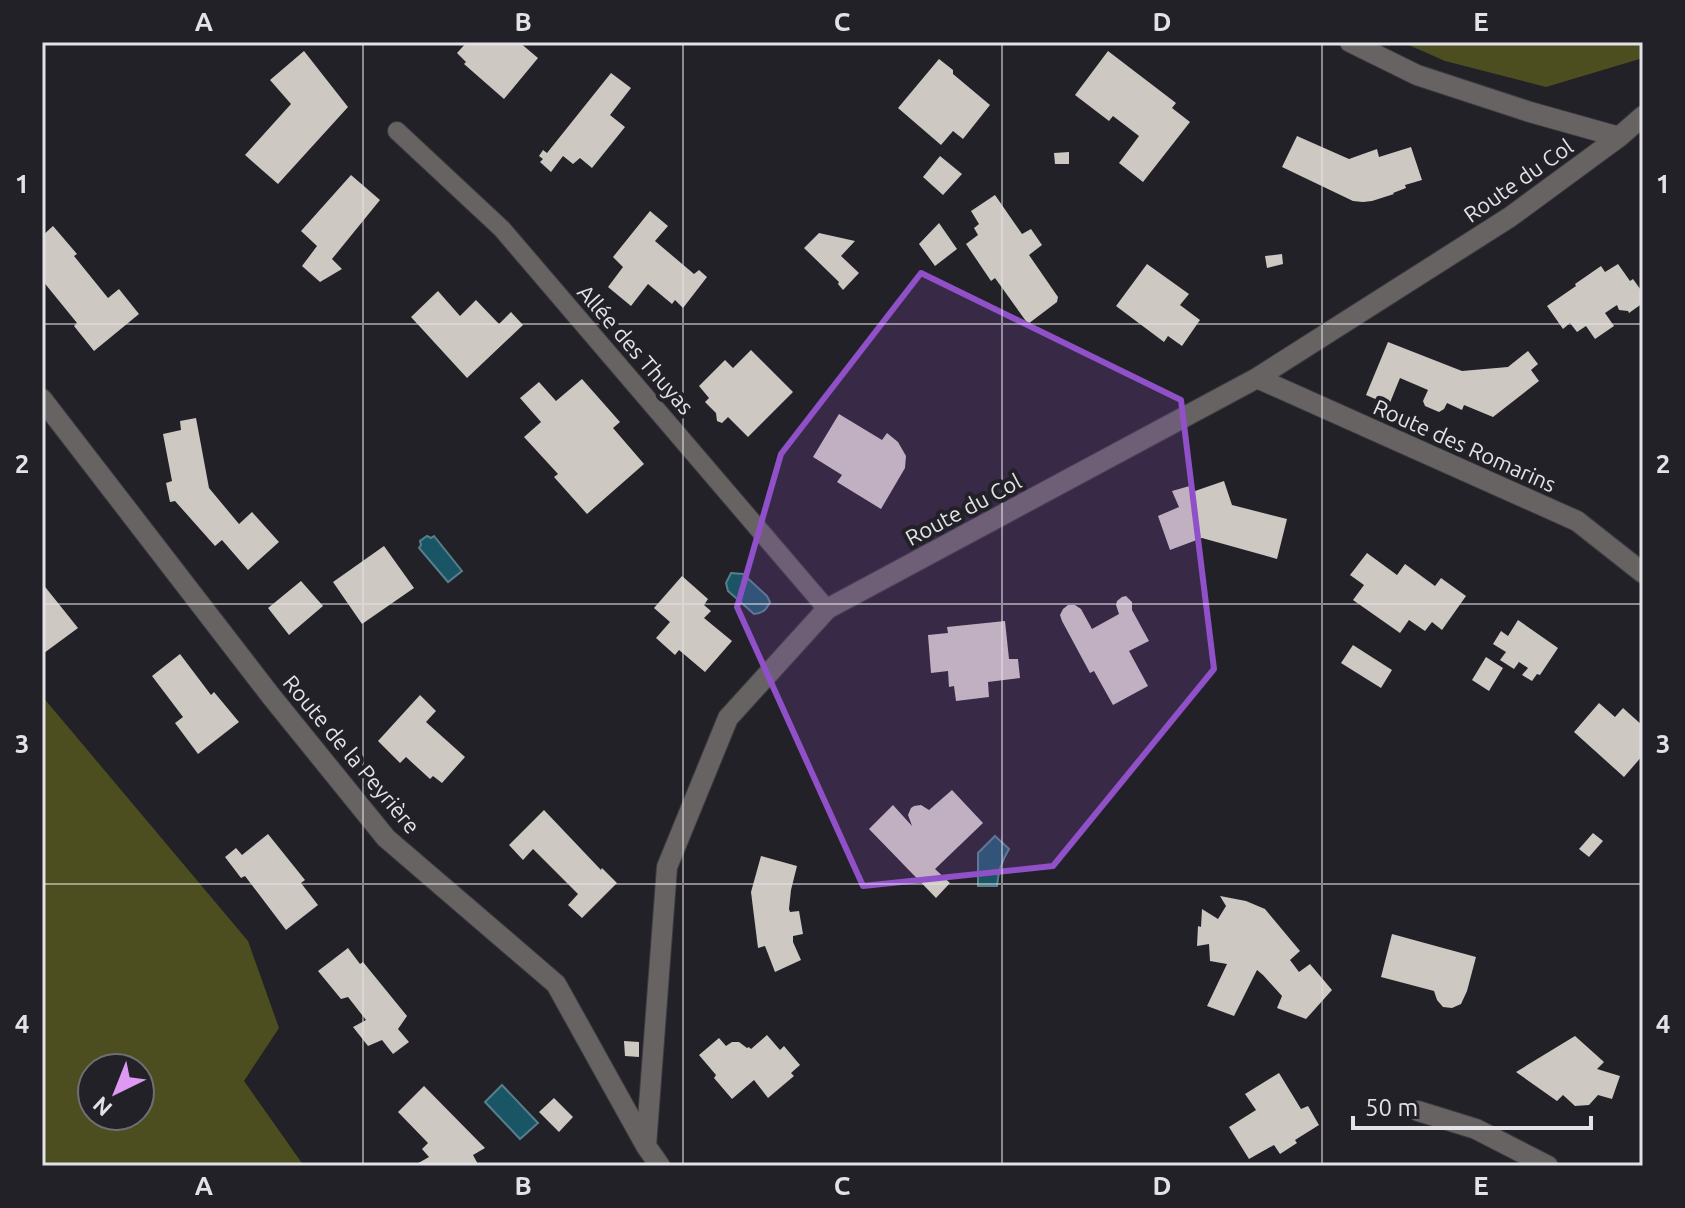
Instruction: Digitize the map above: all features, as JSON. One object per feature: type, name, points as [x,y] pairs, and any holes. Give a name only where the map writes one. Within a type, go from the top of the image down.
[{"type":"street","points":[[1350,42],[1417,75],[1619,137]]},
{"type":"street","name":"Route du Col","points":[[646,1146],[667,867],[728,718],[827,609],[1257,378],[1510,217],[1643,116]]},
{"type":"street","name":"Route des Romarins","points":[[1257,378],[1577,521],[1643,573]]},
{"type":"street","name":"Route de la Peyrière","points":[[42,399],[271,696],[386,838],[556,984],[660,1166]]},
{"type":"street","points":[[1418,1111],[1476,1129],[1548,1166]]},
{"type":"lane","name":"Allée des Thuyas","points":[[397,131],[502,229],[827,609]]},
{"type":"highlighted area","points":[[921,273],[1181,400],[1214,669],[1053,866],[863,886],[737,607],[781,454]]},
{"type":"green space","points":[[1402,42],[1643,42],[1643,58],[1546,87],[1445,61]]},
{"type":"green space","points":[[42,696],[248,941],[279,1028],[244,1081],[304,1166],[42,1166]]},
{"type":"water","points":[[434,536],[462,571],[448,582],[419,548],[420,541]]},
{"type":"water","points":[[731,573],[743,574],[767,596],[770,602],[764,611],[754,614],[728,591],[726,583]]},
{"type":"water","points":[[995,836],[1009,849],[1000,867],[997,886],[978,886],[978,853]]},
{"type":"water","points":[[502,1085],[538,1123],[520,1139],[485,1102]]},
{"type":"building","points":[[467,42],[519,42],[538,58],[504,99],[464,64],[466,62],[457,53]]},
{"type":"building","points":[[304,51],[348,107],[278,184],[245,155],[291,104],[270,80]]},
{"type":"building","points":[[1108,51],[1176,103],[1172,108],[1190,122],[1143,182],[1119,163],[1139,136],[1113,116],[1109,121],[1075,95]]},
{"type":"building","points":[[939,59],[990,105],[963,139],[953,131],[941,145],[898,108]]},
{"type":"building","points":[[611,73],[631,88],[610,115],[625,127],[592,168],[580,158],[573,164],[563,156],[551,172],[540,162],[543,159],[539,156],[543,150],[547,153]]},
{"type":"building","points":[[1297,136],[1349,159],[1377,149],[1379,157],[1411,147],[1422,180],[1372,201],[1353,201],[1282,167]]},
{"type":"building","points":[[1069,152],[1069,164],[1055,164],[1054,153]]},
{"type":"building","points":[[940,156],[962,174],[943,195],[923,177]]},
{"type":"building","points":[[351,175],[380,200],[332,259],[342,269],[320,282],[302,266],[317,246],[301,231]]},
{"type":"building","points":[[995,195],[1022,234],[1031,229],[1042,245],[1029,255],[1058,297],[1057,302],[1028,324],[995,278],[991,281],[966,244],[978,235],[974,228],[979,224],[971,211]]},
{"type":"building","points":[[650,211],[668,226],[655,241],[694,274],[699,270],[707,277],[683,308],[675,300],[672,304],[648,284],[631,306],[608,287],[623,267],[613,257]]},
{"type":"building","points":[[939,223],[957,249],[935,266],[919,244]]},
{"type":"building","points":[[53,226],[108,298],[119,289],[139,314],[94,351],[74,326],[77,323],[42,280],[42,236]]},
{"type":"building","points":[[819,233],[855,241],[841,256],[859,273],[843,290],[839,282],[804,248]]},
{"type":"building","points":[[1282,254],[1283,264],[1267,268],[1265,256]]},
{"type":"building","points":[[1147,264],[1189,294],[1180,305],[1200,320],[1182,346],[1168,336],[1164,342],[1116,306]]},
{"type":"building","points":[[1618,264],[1643,293],[1643,303],[1629,313],[1619,310],[1617,305],[1605,313],[1614,326],[1595,339],[1586,326],[1577,332],[1570,323],[1563,329],[1547,306],[1601,266],[1605,272]]},
{"type":"building","points":[[438,291],[460,316],[476,300],[499,324],[511,312],[523,325],[467,378],[411,317]]},
{"type":"building","points":[[1388,342],[1462,371],[1508,367],[1528,351],[1538,364],[1531,370],[1539,381],[1493,417],[1464,405],[1462,410],[1447,403],[1439,412],[1425,406],[1423,401],[1428,390],[1400,378],[1389,405],[1366,395]]},
{"type":"building","points":[[751,350],[793,392],[748,437],[728,417],[722,423],[717,421],[716,413],[705,402],[709,398],[699,386],[725,360],[733,368]]},
{"type":"building","points":[[582,379],[620,422],[613,428],[644,464],[587,514],[554,477],[558,474],[524,437],[541,422],[520,398],[539,382],[556,401]]},
{"type":"building","points":[[839,414],[882,440],[887,433],[898,442],[906,456],[905,468],[881,509],[837,482],[842,475],[813,457]]},
{"type":"building","points":[[196,418],[209,488],[239,524],[252,512],[279,542],[248,570],[222,540],[215,546],[175,501],[170,502],[166,483],[172,481],[163,434],[181,430],[180,421]]},
{"type":"building","points":[[1224,481],[1232,505],[1287,519],[1277,559],[1202,538],[1170,550],[1158,516],[1179,507],[1172,491],[1193,485],[1195,491]]},
{"type":"building","points":[[384,546],[414,588],[362,624],[333,582]]},
{"type":"building","points":[[1367,553],[1397,575],[1405,564],[1435,586],[1441,578],[1466,596],[1442,630],[1432,622],[1425,631],[1409,620],[1400,633],[1353,600],[1364,585],[1350,575]]},
{"type":"building","points":[[682,576],[708,599],[704,605],[711,611],[704,618],[732,641],[705,672],[679,650],[675,655],[656,638],[670,622],[654,608]]},
{"type":"building","points":[[301,581],[323,606],[289,635],[268,608]]},
{"type":"building","points":[[42,583],[78,628],[44,653],[42,650]]},
{"type":"building","points":[[1126,596],[1132,602],[1132,610],[1149,641],[1129,651],[1148,686],[1113,705],[1094,671],[1090,673],[1060,615],[1068,605],[1075,605],[1081,609],[1092,629],[1119,614],[1117,601]]},
{"type":"building","points":[[1518,620],[1558,648],[1540,675],[1537,674],[1532,681],[1522,675],[1528,668],[1519,662],[1514,669],[1500,660],[1506,652],[1493,644],[1501,631],[1508,636]]},
{"type":"building","points":[[1005,621],[1009,659],[1018,659],[1020,678],[988,682],[989,697],[956,701],[954,686],[949,687],[948,671],[931,673],[928,635],[948,633],[947,627]]},
{"type":"building","points":[[1353,645],[1392,670],[1381,688],[1341,663]]},
{"type":"building","points":[[180,654],[211,695],[214,692],[239,722],[198,754],[175,723],[183,717],[152,676]]},
{"type":"building","points":[[1486,657],[1503,668],[1489,691],[1472,680]]},
{"type":"building","points":[[420,695],[436,711],[426,722],[465,757],[442,783],[433,776],[430,779],[406,757],[400,763],[378,741]]},
{"type":"building","points":[[1599,703],[1615,717],[1623,708],[1643,726],[1643,755],[1624,777],[1574,732]]},
{"type":"building","points":[[952,790],[983,823],[935,869],[950,883],[936,898],[869,829],[893,805],[912,826],[908,815],[911,808],[921,805],[929,810]]},
{"type":"building","points":[[544,810],[617,883],[582,918],[568,905],[578,894],[533,849],[523,860],[509,845]]},
{"type":"building","points":[[1593,833],[1603,841],[1589,857],[1579,849]]},
{"type":"building","points":[[268,834],[305,880],[301,883],[318,905],[286,930],[245,876],[241,878],[225,857],[236,848],[242,855]]},
{"type":"building","points":[[761,856],[797,866],[789,909],[790,912],[799,911],[803,934],[793,936],[793,942],[801,960],[775,972],[765,946],[758,948],[751,892]]},
{"type":"building","points":[[1220,896],[1246,901],[1265,909],[1300,951],[1290,960],[1299,972],[1310,964],[1332,990],[1306,1019],[1277,1008],[1282,996],[1257,970],[1234,1016],[1207,1006],[1227,964],[1210,961],[1209,944],[1197,946],[1198,926],[1201,927],[1202,909],[1218,919],[1226,906]]},
{"type":"building","points":[[1392,934],[1476,957],[1461,1004],[1452,1008],[1443,1007],[1434,991],[1381,977]]},
{"type":"building","points":[[348,948],[407,1016],[398,1029],[409,1042],[393,1054],[382,1040],[368,1046],[353,1027],[366,1020],[348,997],[341,999],[318,971]]},
{"type":"building","points":[[767,1035],[780,1050],[784,1046],[800,1065],[791,1073],[794,1076],[768,1098],[754,1080],[732,1099],[699,1055],[719,1038],[726,1046],[739,1042],[751,1049]]},
{"type":"building","points":[[1575,1036],[1604,1062],[1597,1069],[1620,1076],[1612,1099],[1598,1095],[1589,1105],[1575,1106],[1563,1095],[1557,1101],[1516,1072]]},
{"type":"building","points":[[624,1041],[639,1042],[639,1057],[625,1056]]},
{"type":"building","points":[[1279,1073],[1301,1109],[1308,1106],[1319,1125],[1280,1154],[1274,1145],[1249,1159],[1229,1127],[1256,1110],[1245,1094]]},
{"type":"building","points":[[424,1086],[485,1148],[473,1155],[479,1166],[413,1166],[429,1157],[422,1149],[428,1143],[398,1112]]},
{"type":"building","points":[[554,1098],[573,1117],[559,1132],[539,1112]]}]
